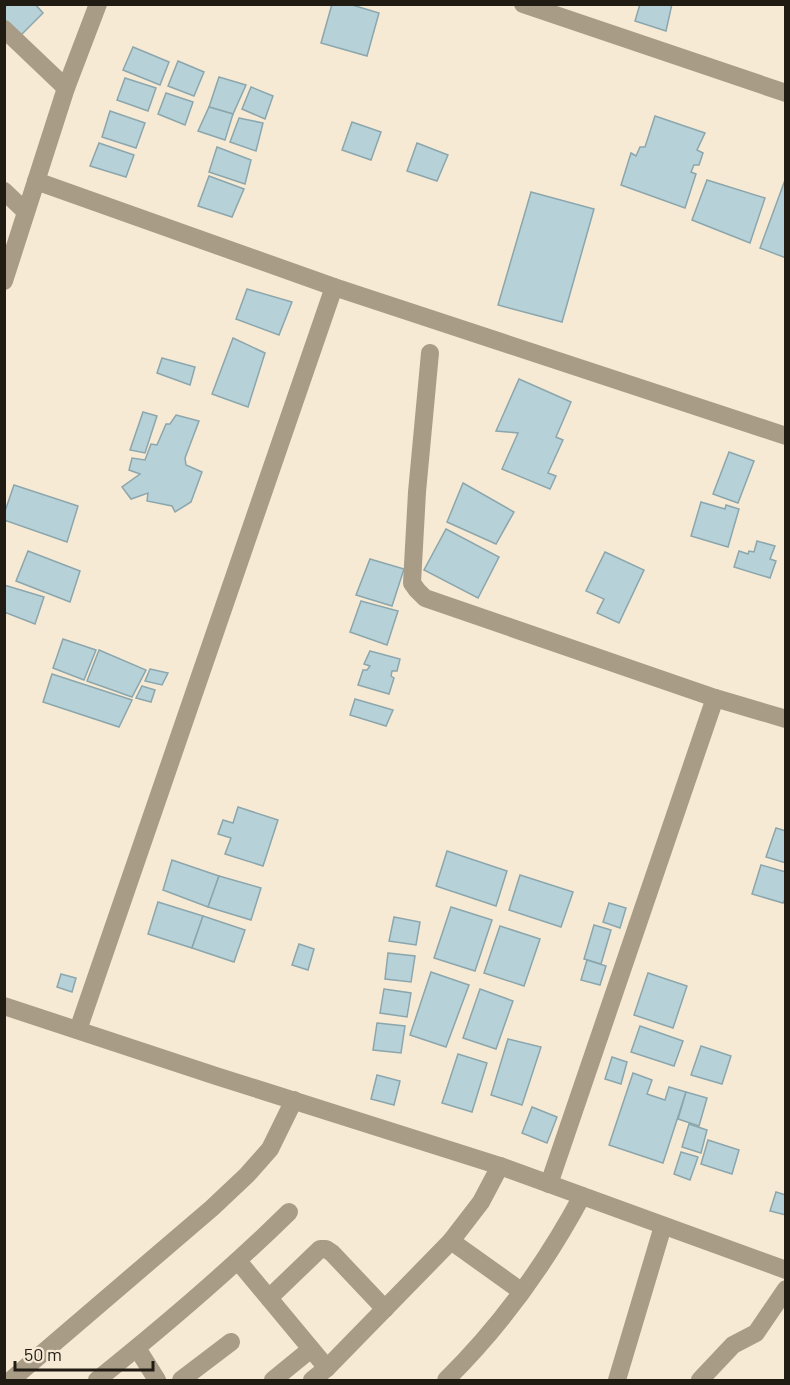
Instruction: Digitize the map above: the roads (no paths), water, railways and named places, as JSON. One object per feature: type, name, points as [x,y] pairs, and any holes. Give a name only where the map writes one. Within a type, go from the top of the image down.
[{"type":"street","points":[[4,281],[66,88],[98,4]]},
{"type":"street","points":[[523,4],[786,93]]},
{"type":"street","points":[[4,29],[66,88]]},
{"type":"street","points":[[36,181],[334,287],[786,436]]},
{"type":"street","points":[[4,191],[26,212]]},
{"type":"street","points":[[78,1030],[334,287]]},
{"type":"street","points":[[430,353],[417,492],[412,583],[417,590],[425,598],[715,698],[786,719]]},
{"type":"street","points":[[549,1184],[715,698]]},
{"type":"street","points":[[4,1006],[500,1166],[786,1270]]},
{"type":"street","points":[[11,1380],[213,1208],[247,1175],[270,1149],[294,1101]]},
{"type":"street","points":[[312,1380],[327,1368],[451,1241],[481,1202],[500,1166]]},
{"type":"street","points":[[446,1380],[466,1361],[521,1291],[566,1226],[582,1196]]},
{"type":"street","points":[[97,1380],[177,1316],[238,1262],[288,1212]]},
{"type":"street","points":[[617,1380],[654,1263],[663,1226]]},
{"type":"street","points":[[451,1241],[521,1291]]},
{"type":"street","points":[[269,1298],[320,1249],[326,1249],[385,1309]]},
{"type":"street","points":[[238,1262],[327,1368]]},
{"type":"street","points":[[700,1380],[733,1345],[756,1333],[786,1289]]},
{"type":"street","points":[[182,1380],[231,1342]]},
{"type":"street","points":[[137,1348],[157,1380]]},
{"type":"street","points":[[273,1380],[312,1349]]}]
